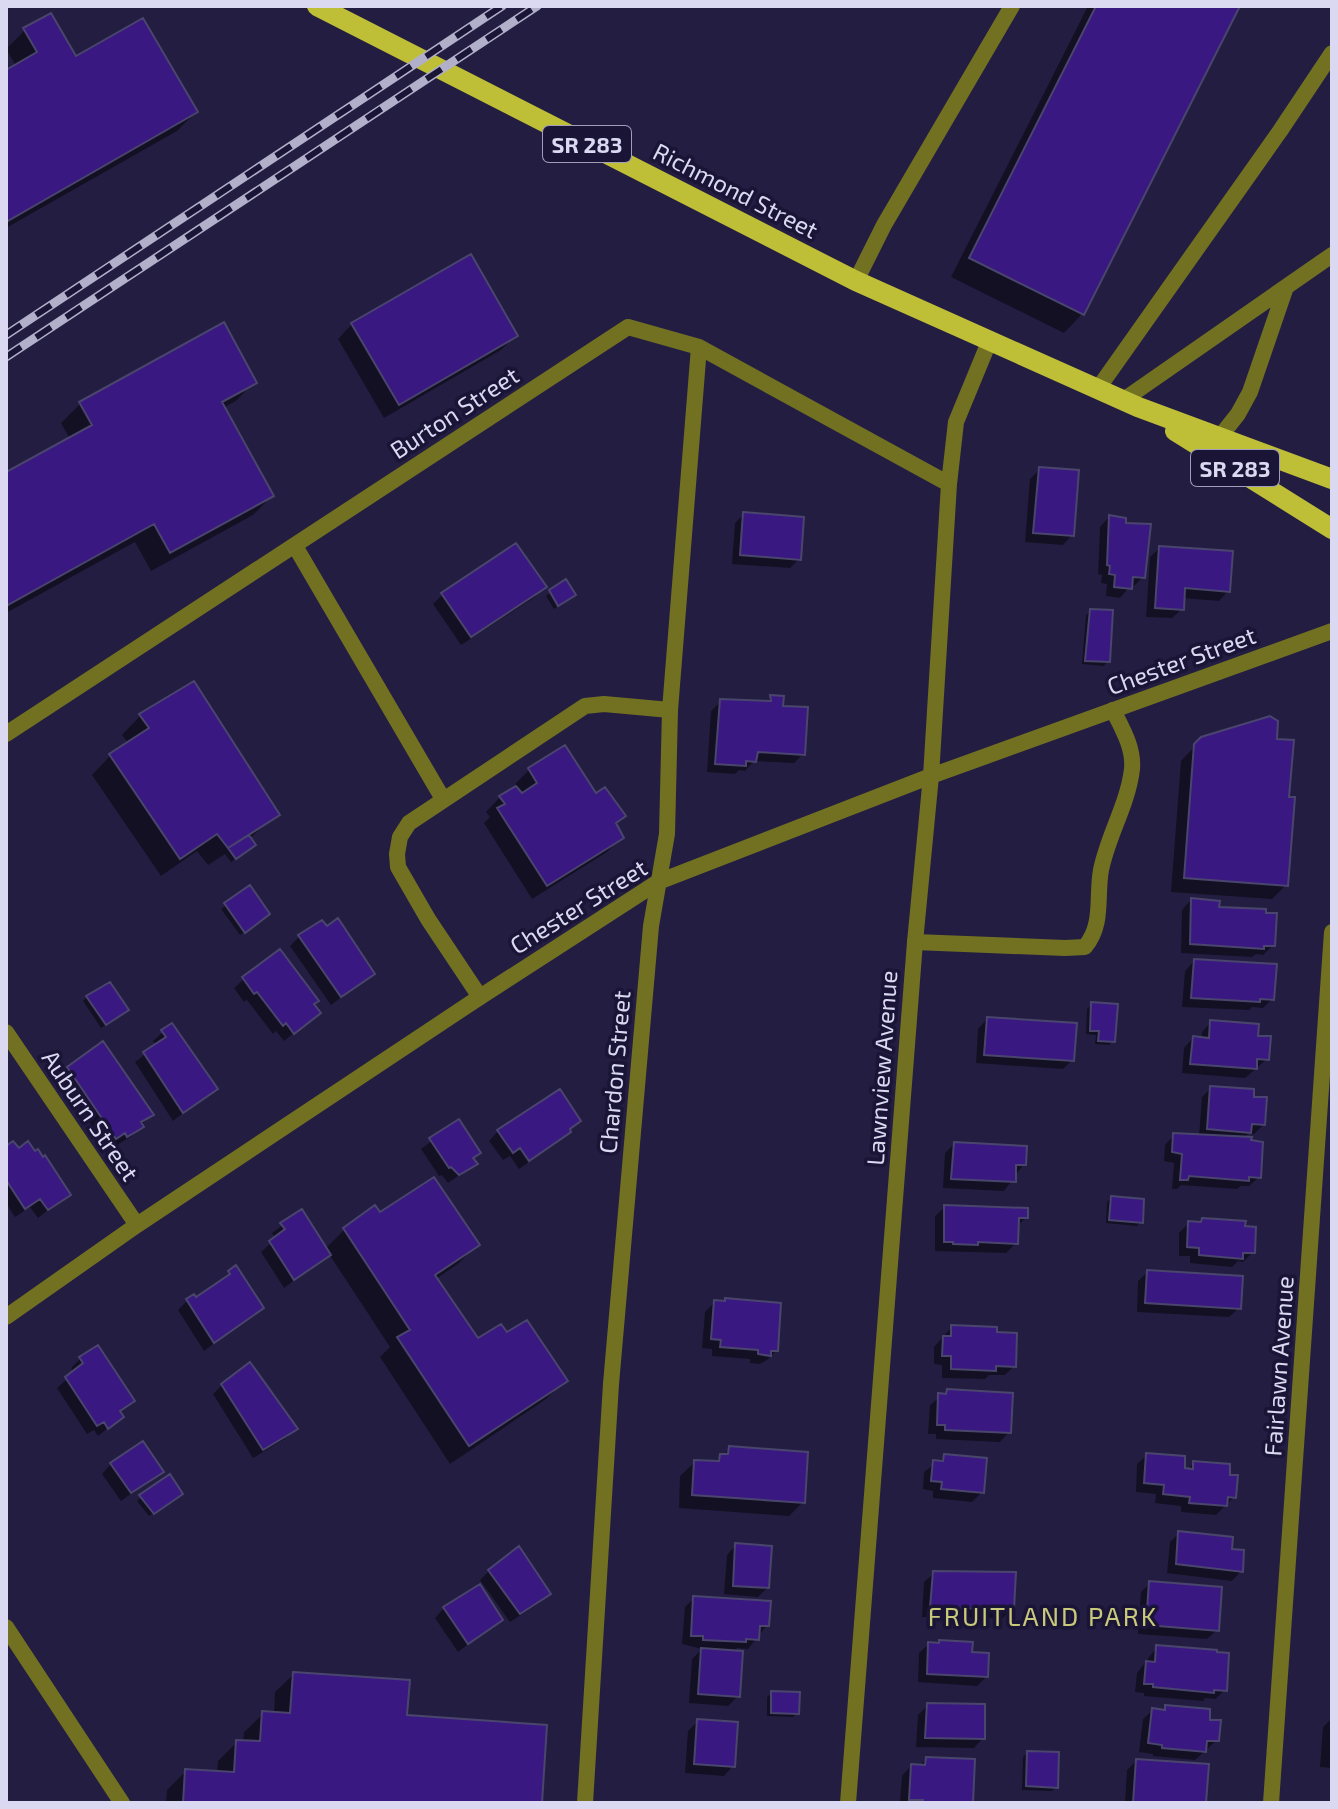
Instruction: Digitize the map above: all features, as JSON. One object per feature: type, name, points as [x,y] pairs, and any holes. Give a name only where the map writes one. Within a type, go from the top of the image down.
[{"type":"main road","name":"Richmond Street","points":[[317,6],[856,281],[1130,404],[1332,479]]},
{"type":"main road","name":"Richmond Street","points":[[1130,404],[1332,529]]},
{"type":"street","points":[[856,281],[884,225],[1012,6]]},
{"type":"street","points":[[1097,390],[1332,53]]},
{"type":"street","points":[[1130,404],[1286,286],[1329,263]]},
{"type":"street","points":[[1219,438],[1250,392],[1286,286]]},
{"type":"street","name":"Burton Street","points":[[6,734],[628,327],[699,347],[949,484]]},
{"type":"street","name":"Lawnview Avenue","points":[[848,1803],[915,942],[931,776],[949,484],[956,422],[989,342]]},
{"type":"street","name":"Chardon Street","points":[[585,1803],[611,1384],[651,926],[667,834],[670,710],[699,347]]},
{"type":"street","points":[[295,546],[443,799]]},
{"type":"street","name":"Chester Street","points":[[6,1317],[137,1225],[658,882],[931,776],[1332,631]]},
{"type":"street","points":[[480,997],[398,867],[397,854],[409,823],[585,706],[604,704],[670,710]]},
{"type":"street","points":[[915,942],[1085,947],[1097,928],[1101,871],[1132,767],[1129,743],[1113,710]]},
{"type":"street","name":"Fairlawn Avenue","points":[[1271,1803],[1332,932]]},
{"type":"street","name":"Auburn Street","points":[[6,1032],[137,1225]]},
{"type":"street","points":[[6,1627],[122,1803]]},
{"type":"building","points":[[1096,6],[1240,6],[1084,315],[969,258]]},
{"type":"building","points":[[51,13],[76,56],[143,18],[198,112],[6,222],[6,70],[37,52],[23,28]]},
{"type":"building","points":[[471,254],[518,336],[399,405],[351,323]]},
{"type":"building","points":[[224,322],[257,383],[222,402],[274,496],[170,553],[154,524],[6,606],[6,472],[92,425],[79,402]]},
{"type":"building","points":[[1039,467],[1079,470],[1074,536],[1033,533]]},
{"type":"building","points":[[743,512],[804,517],[801,560],[740,555]]},
{"type":"building","points":[[1109,515],[1126,518],[1126,523],[1151,524],[1145,578],[1133,577],[1132,589],[1114,587],[1115,575],[1109,574]]},
{"type":"building","points":[[516,543],[547,587],[471,637],[441,593]]},
{"type":"building","points":[[1159,546],[1233,551],[1230,592],[1185,588],[1184,610],[1155,608]]},
{"type":"building","points":[[566,579],[576,595],[558,606],[549,590]]},
{"type":"building","points":[[1090,609],[1113,610],[1110,662],[1085,661]]},
{"type":"building","points":[[194,681],[280,815],[228,848],[217,834],[180,859],[109,754],[149,728],[139,714]]},
{"type":"building","points":[[770,695],[784,696],[783,706],[808,707],[805,755],[758,752],[756,762],[746,761],[746,766],[715,764],[720,699],[771,701]]},
{"type":"building","points":[[1270,716],[1278,721],[1277,739],[1294,740],[1289,797],[1295,797],[1288,886],[1184,878],[1194,744],[1201,737]]},
{"type":"building","points":[[565,745],[596,793],[605,787],[626,816],[616,823],[624,838],[547,886],[497,808],[505,804],[499,796],[516,786],[522,793],[537,783],[528,768]]},
{"type":"building","points":[[249,835],[256,845],[236,859],[228,848]]},
{"type":"building","points":[[250,885],[270,914],[245,933],[224,903]]},
{"type":"building","points":[[1191,898],[1220,901],[1219,907],[1266,909],[1266,913],[1277,913],[1275,946],[1264,946],[1264,949],[1190,944]]},
{"type":"building","points":[[338,918],[375,974],[341,997],[298,935],[322,920],[327,926]]},
{"type":"building","points":[[280,949],[319,1001],[314,1004],[321,1013],[294,1034],[286,1023],[283,1026],[242,977]]},
{"type":"building","points":[[1194,959],[1277,964],[1274,1000],[1191,998]]},
{"type":"building","points":[[110,982],[129,1010],[106,1025],[86,996]]},
{"type":"building","points":[[1091,1002],[1118,1004],[1115,1042],[1098,1041],[1099,1031],[1090,1031]]},
{"type":"building","points":[[987,1017],[1077,1023],[1074,1061],[984,1055]]},
{"type":"building","points":[[1210,1020],[1259,1024],[1258,1036],[1271,1036],[1269,1060],[1257,1059],[1257,1069],[1190,1064],[1193,1036],[1209,1038]]},
{"type":"building","points":[[172,1023],[218,1089],[183,1113],[143,1052],[166,1037],[161,1030]]},
{"type":"building","points":[[103,1041],[154,1115],[141,1122],[144,1127],[127,1137],[125,1133],[116,1139],[67,1067]]},
{"type":"building","points":[[1210,1086],[1254,1089],[1254,1097],[1267,1097],[1265,1125],[1252,1124],[1251,1133],[1207,1129]]},
{"type":"building","points":[[560,1089],[581,1121],[570,1129],[571,1132],[529,1161],[520,1148],[513,1153],[497,1130]]},
{"type":"building","points":[[459,1119],[481,1153],[473,1158],[478,1164],[459,1175],[449,1168],[429,1138]]},
{"type":"building","points":[[1173,1133],[1252,1137],[1251,1140],[1263,1142],[1261,1178],[1249,1177],[1249,1181],[1189,1176],[1188,1180],[1180,1180],[1182,1154],[1172,1152]]},
{"type":"building","points":[[13,1141],[19,1148],[28,1141],[35,1151],[38,1149],[43,1157],[45,1155],[71,1195],[48,1210],[40,1199],[25,1209],[6,1180],[6,1146]]},
{"type":"building","points":[[954,1142],[1027,1146],[1026,1165],[1016,1165],[1016,1182],[951,1179]]},
{"type":"building","points":[[434,1177],[480,1245],[435,1275],[478,1338],[501,1324],[507,1332],[527,1320],[568,1381],[469,1446],[397,1337],[410,1330],[343,1228],[375,1205],[380,1212]]},
{"type":"building","points":[[1111,1196],[1144,1199],[1143,1223],[1109,1220]]},
{"type":"building","points":[[944,1205],[1028,1208],[1028,1218],[1019,1218],[1018,1244],[953,1244],[944,1242]]},
{"type":"building","points":[[302,1209],[331,1255],[294,1280],[269,1241],[285,1229],[280,1223]]},
{"type":"building","points":[[1202,1218],[1246,1221],[1245,1226],[1256,1227],[1255,1253],[1243,1253],[1243,1259],[1199,1255],[1199,1248],[1187,1247],[1188,1221],[1201,1222]]},
{"type":"building","points":[[236,1265],[264,1308],[214,1343],[186,1299],[194,1294],[196,1297],[230,1274],[228,1271]]},
{"type":"building","points":[[1147,1270],[1243,1276],[1241,1309],[1145,1303]]},
{"type":"building","points":[[725,1298],[781,1303],[778,1351],[771,1351],[771,1356],[758,1354],[758,1350],[720,1347],[721,1340],[711,1339],[714,1300],[725,1301]]},
{"type":"building","points":[[951,1325],[997,1327],[997,1332],[1017,1333],[1016,1367],[996,1366],[996,1371],[951,1369],[951,1356],[942,1356],[943,1336],[951,1336]]},
{"type":"building","points":[[98,1345],[135,1401],[120,1411],[124,1417],[108,1429],[104,1422],[97,1426],[65,1377],[83,1363],[79,1357]]},
{"type":"building","points":[[250,1362],[298,1429],[263,1450],[221,1384]]},
{"type":"building","points":[[947,1389],[1013,1393],[1011,1433],[945,1430],[945,1425],[937,1425],[938,1393],[946,1394]]},
{"type":"building","points":[[143,1441],[164,1472],[131,1493],[110,1463]]},
{"type":"building","points":[[729,1446],[808,1452],[805,1503],[692,1495],[694,1460],[719,1461],[720,1454],[728,1454]]},
{"type":"building","points":[[1146,1453],[1185,1456],[1185,1468],[1193,1469],[1193,1461],[1230,1464],[1230,1475],[1238,1475],[1236,1498],[1228,1497],[1227,1506],[1189,1503],[1190,1497],[1163,1494],[1164,1485],[1144,1483]]},
{"type":"building","points":[[944,1454],[987,1458],[984,1493],[941,1489],[942,1482],[931,1481],[933,1460],[943,1461]]},
{"type":"building","points":[[170,1474],[183,1494],[154,1514],[139,1495]]},
{"type":"building","points":[[1178,1531],[1233,1537],[1232,1549],[1244,1550],[1243,1572],[1176,1564]]},
{"type":"building","points":[[735,1543],[772,1546],[769,1588],[733,1586]]},
{"type":"building","points":[[519,1546],[551,1594],[520,1614],[488,1570]]},
{"type":"building","points":[[933,1571],[1016,1572],[1014,1609],[930,1608]]},
{"type":"building","points":[[1149,1581],[1222,1587],[1219,1631],[1146,1625]]},
{"type":"building","points":[[480,1584],[503,1620],[468,1644],[443,1607]]},
{"type":"building","points":[[693,1596],[771,1601],[769,1626],[760,1626],[759,1640],[746,1639],[746,1642],[703,1640],[703,1636],[691,1636]]},
{"type":"building","points":[[939,1640],[973,1642],[972,1652],[989,1653],[988,1677],[927,1674],[928,1642],[939,1643]]},
{"type":"building","points":[[1156,1645],[1229,1653],[1227,1691],[1214,1690],[1214,1693],[1144,1684],[1146,1661],[1155,1662]]},
{"type":"building","points":[[701,1648],[743,1651],[740,1697],[698,1694]]},
{"type":"building","points":[[293,1672],[410,1680],[407,1715],[547,1725],[542,1803],[183,1803],[185,1769],[234,1772],[236,1740],[260,1741],[262,1711],[290,1713]]},
{"type":"building","points":[[771,1691],[800,1692],[799,1714],[771,1713]]},
{"type":"building","points":[[927,1703],[985,1704],[985,1739],[925,1738]]},
{"type":"building","points":[[1165,1705],[1210,1709],[1210,1720],[1221,1720],[1219,1741],[1207,1741],[1206,1752],[1162,1748],[1162,1745],[1148,1743],[1152,1708],[1165,1710]]},
{"type":"building","points":[[697,1719],[738,1722],[735,1767],[694,1764]]},
{"type":"building","points":[[1027,1751],[1059,1752],[1058,1788],[1026,1786]]},
{"type":"building","points":[[926,1757],[975,1759],[973,1803],[909,1800],[911,1764],[925,1765]]},
{"type":"building","points":[[1136,1759],[1209,1764],[1206,1803],[1133,1803]]},
{"type":"railway","points":[[6,335],[502,6]]},
{"type":"railway","points":[[6,357],[537,6]]},
{"type":"district","name":"FRUITLAND PARK","points":[[1043,1615]]}]
